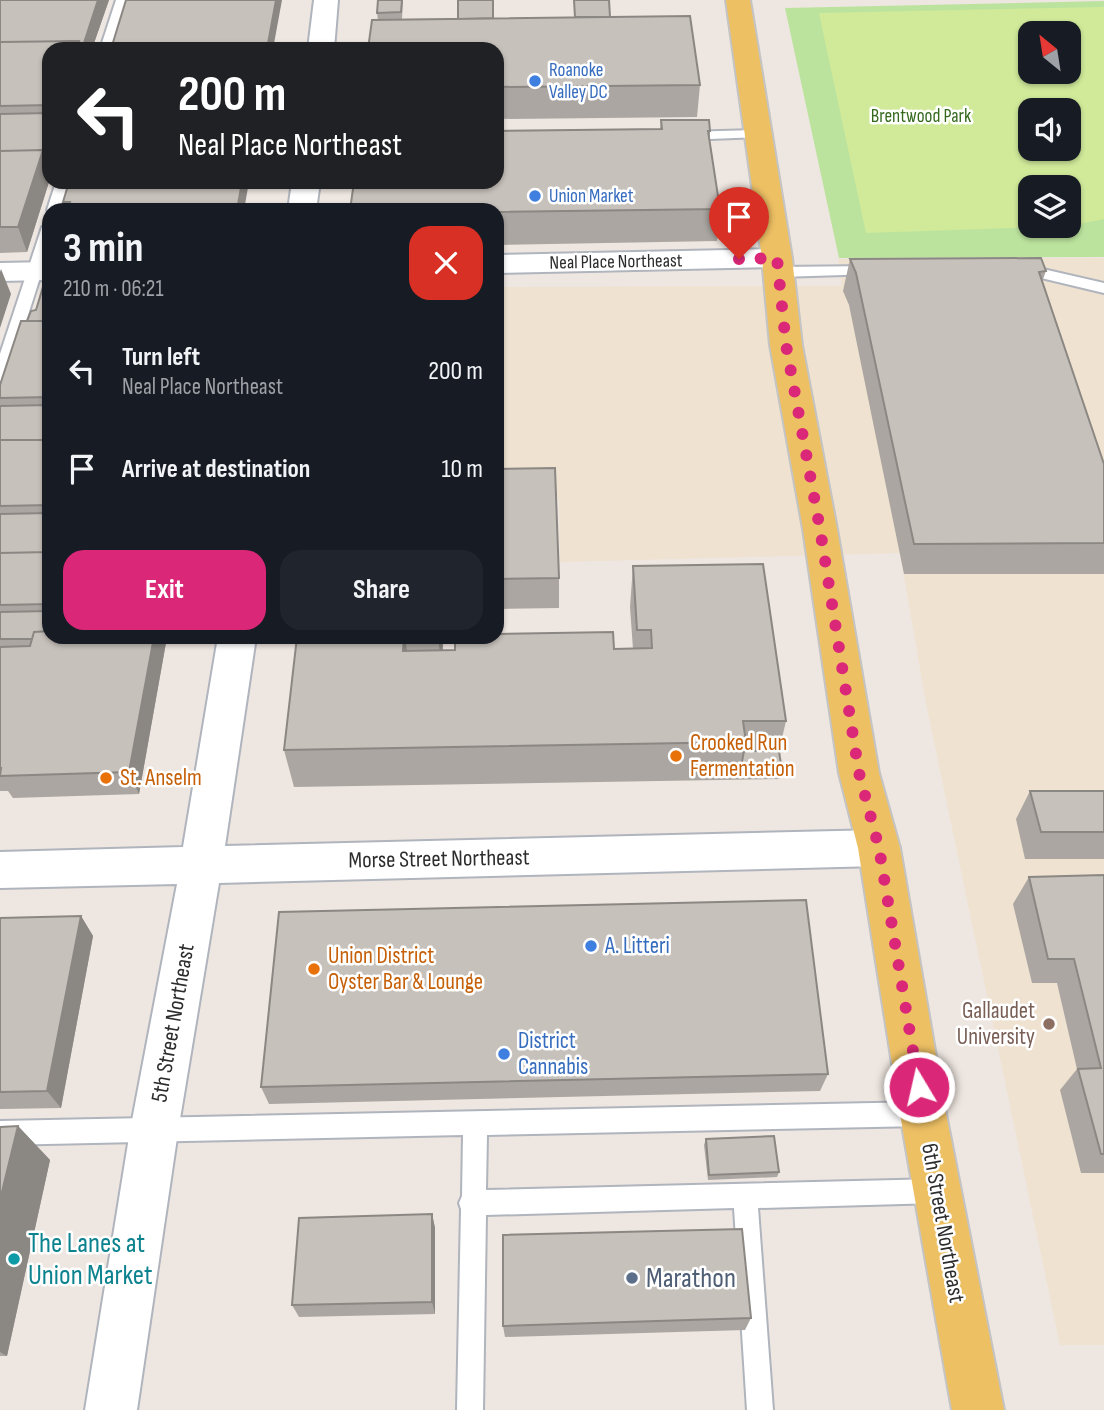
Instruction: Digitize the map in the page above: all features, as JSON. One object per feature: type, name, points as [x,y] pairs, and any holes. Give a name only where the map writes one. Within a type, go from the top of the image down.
[{"type":"main road","name":"6th Street Northeast","points":[[737,0],[778,265],[786,345],[820,529],[859,773],[879,848],[923,1114],[978,1410]]},
{"type":"street","points":[[322,42],[326,0]]},
{"type":"street","name":"Neal Place Northeast","points":[[504,264],[778,265]]},
{"type":"street","points":[[0,272],[42,271]]},
{"type":"street","name":"5th Street Northeast","points":[[111,1410],[154,1131],[201,865],[236,644]]},
{"type":"street","name":"Morse Street Northeast","points":[[0,870],[879,848]]},
{"type":"lane","points":[[108,42],[122,0]]},
{"type":"lane","points":[[674,136],[756,134]]},
{"type":"lane","points":[[778,265],[884,271]]},
{"type":"lane","points":[[999,268],[1041,272],[1104,288]]},
{"type":"lane","points":[[0,379],[42,271]]},
{"type":"lane","points":[[0,1133],[923,1114]]},
{"type":"lane","points":[[470,1410],[471,1203],[475,1125]]},
{"type":"lane","points":[[471,1203],[938,1191]]},
{"type":"lane","points":[[745,1195],[760,1410]]},
{"type":"shaded area","name":"Gallaudet University","points":[[1104,258],[1104,1345],[1060,1345],[926,703],[900,553],[560,562],[559,498],[504,500],[504,287],[842,286],[838,259]]},
{"type":"green space","name":"Brentwood Park","points":[[1104,1],[1104,257],[839,258],[785,8]]},
{"type":"green space","name":"Brentwood Park","points":[[1104,7],[1104,219],[1081,224],[1081,175],[1018,175],[1018,228],[866,233],[819,13]]},
{"type":"building","points":[[0,0],[98,0],[84,42],[0,42]]},
{"type":"building","points":[[126,0],[276,0],[268,42],[113,42]]},
{"type":"building","points":[[378,0],[402,0],[401,12],[377,13]]},
{"type":"building","points":[[458,0],[493,0],[493,18],[458,19]]},
{"type":"building","points":[[574,0],[609,0],[610,17],[575,17]]},
{"type":"building","points":[[690,16],[700,85],[504,87],[504,42],[369,42],[372,20]]},
{"type":"building","points":[[79,41],[42,42],[42,105],[0,106],[0,42]]},
{"type":"building","points":[[42,113],[42,150],[0,151],[0,114]]},
{"type":"building","points":[[661,120],[709,120],[708,131],[720,209],[504,212],[504,203],[351,203],[353,189],[504,189],[504,131],[662,129]]},
{"type":"building","points":[[42,150],[18,227],[0,227],[0,151]]},
{"type":"building","points":[[67,189],[241,189],[238,203],[63,202]]},
{"type":"building","points":[[1041,258],[1046,271],[1039,272],[1104,464],[1104,543],[914,544],[856,273],[850,259]]},
{"type":"building","points":[[42,290],[42,321],[27,321],[31,311],[36,310]]},
{"type":"building","points":[[21,321],[42,321],[42,397],[0,398],[0,385]]},
{"type":"building","points":[[42,405],[42,440],[0,440],[0,406]]},
{"type":"building","points":[[0,440],[42,440],[42,505],[0,506]]},
{"type":"building","points":[[555,468],[559,578],[504,579],[504,469]]},
{"type":"building","points":[[42,513],[42,552],[0,553],[0,514]]},
{"type":"building","points":[[42,552],[42,604],[0,605],[0,553]]},
{"type":"building","points":[[763,564],[786,721],[743,721],[746,742],[284,750],[296,644],[404,644],[403,651],[455,650],[455,644],[504,644],[504,634],[613,632],[614,649],[652,648],[651,630],[637,630],[633,566]]},
{"type":"building","points":[[42,611],[42,631],[34,632],[32,639],[0,639],[0,612]]},
{"type":"building","points":[[42,631],[42,644],[153,644],[129,772],[0,776],[0,647],[30,646],[34,632]]},
{"type":"building","points":[[744,751],[779,751],[782,771],[740,772]]},
{"type":"building","points":[[1030,791],[1104,791],[1104,832],[1041,832]]},
{"type":"building","points":[[1104,875],[1104,1154],[1101,1154],[1078,1069],[1101,1068],[1074,959],[1048,959],[1029,877]]},
{"type":"building","points":[[806,900],[828,1074],[261,1087],[279,912]]},
{"type":"building","points":[[81,916],[47,1091],[0,1092],[0,918]]},
{"type":"building","points":[[18,1126],[0,1200],[0,1127]]},
{"type":"building","points":[[774,1136],[779,1172],[709,1175],[706,1139]]},
{"type":"building","points":[[432,1214],[432,1302],[292,1305],[299,1218]]},
{"type":"building","points":[[742,1229],[751,1318],[503,1326],[503,1235]]},
{"type":"place","name":"Roanoke Valley DC","points":[[535,81]]},
{"type":"place","name":"Union Market","points":[[535,196]]},
{"type":"place","name":"Crooked Run Fermentation","points":[[676,756]]},
{"type":"place","name":"St. Anselm","points":[[106,778]]},
{"type":"place","name":"A. Litteri","points":[[591,946]]},
{"type":"place","name":"Union District Oyster Bar & Lounge","points":[[314,969]]},
{"type":"place","name":"Gallaudet University","points":[[1049,1024]]},
{"type":"place","name":"District Cannabis","points":[[504,1054]]},
{"type":"place","name":"The Lanes at Union Market","points":[[14,1259]]},
{"type":"place","name":"Marathon","points":[[632,1278]]},
{"type":"route","points":[[739,259],[777,258],[786,345],[820,529],[859,773],[879,848],[919,1087]]}]
